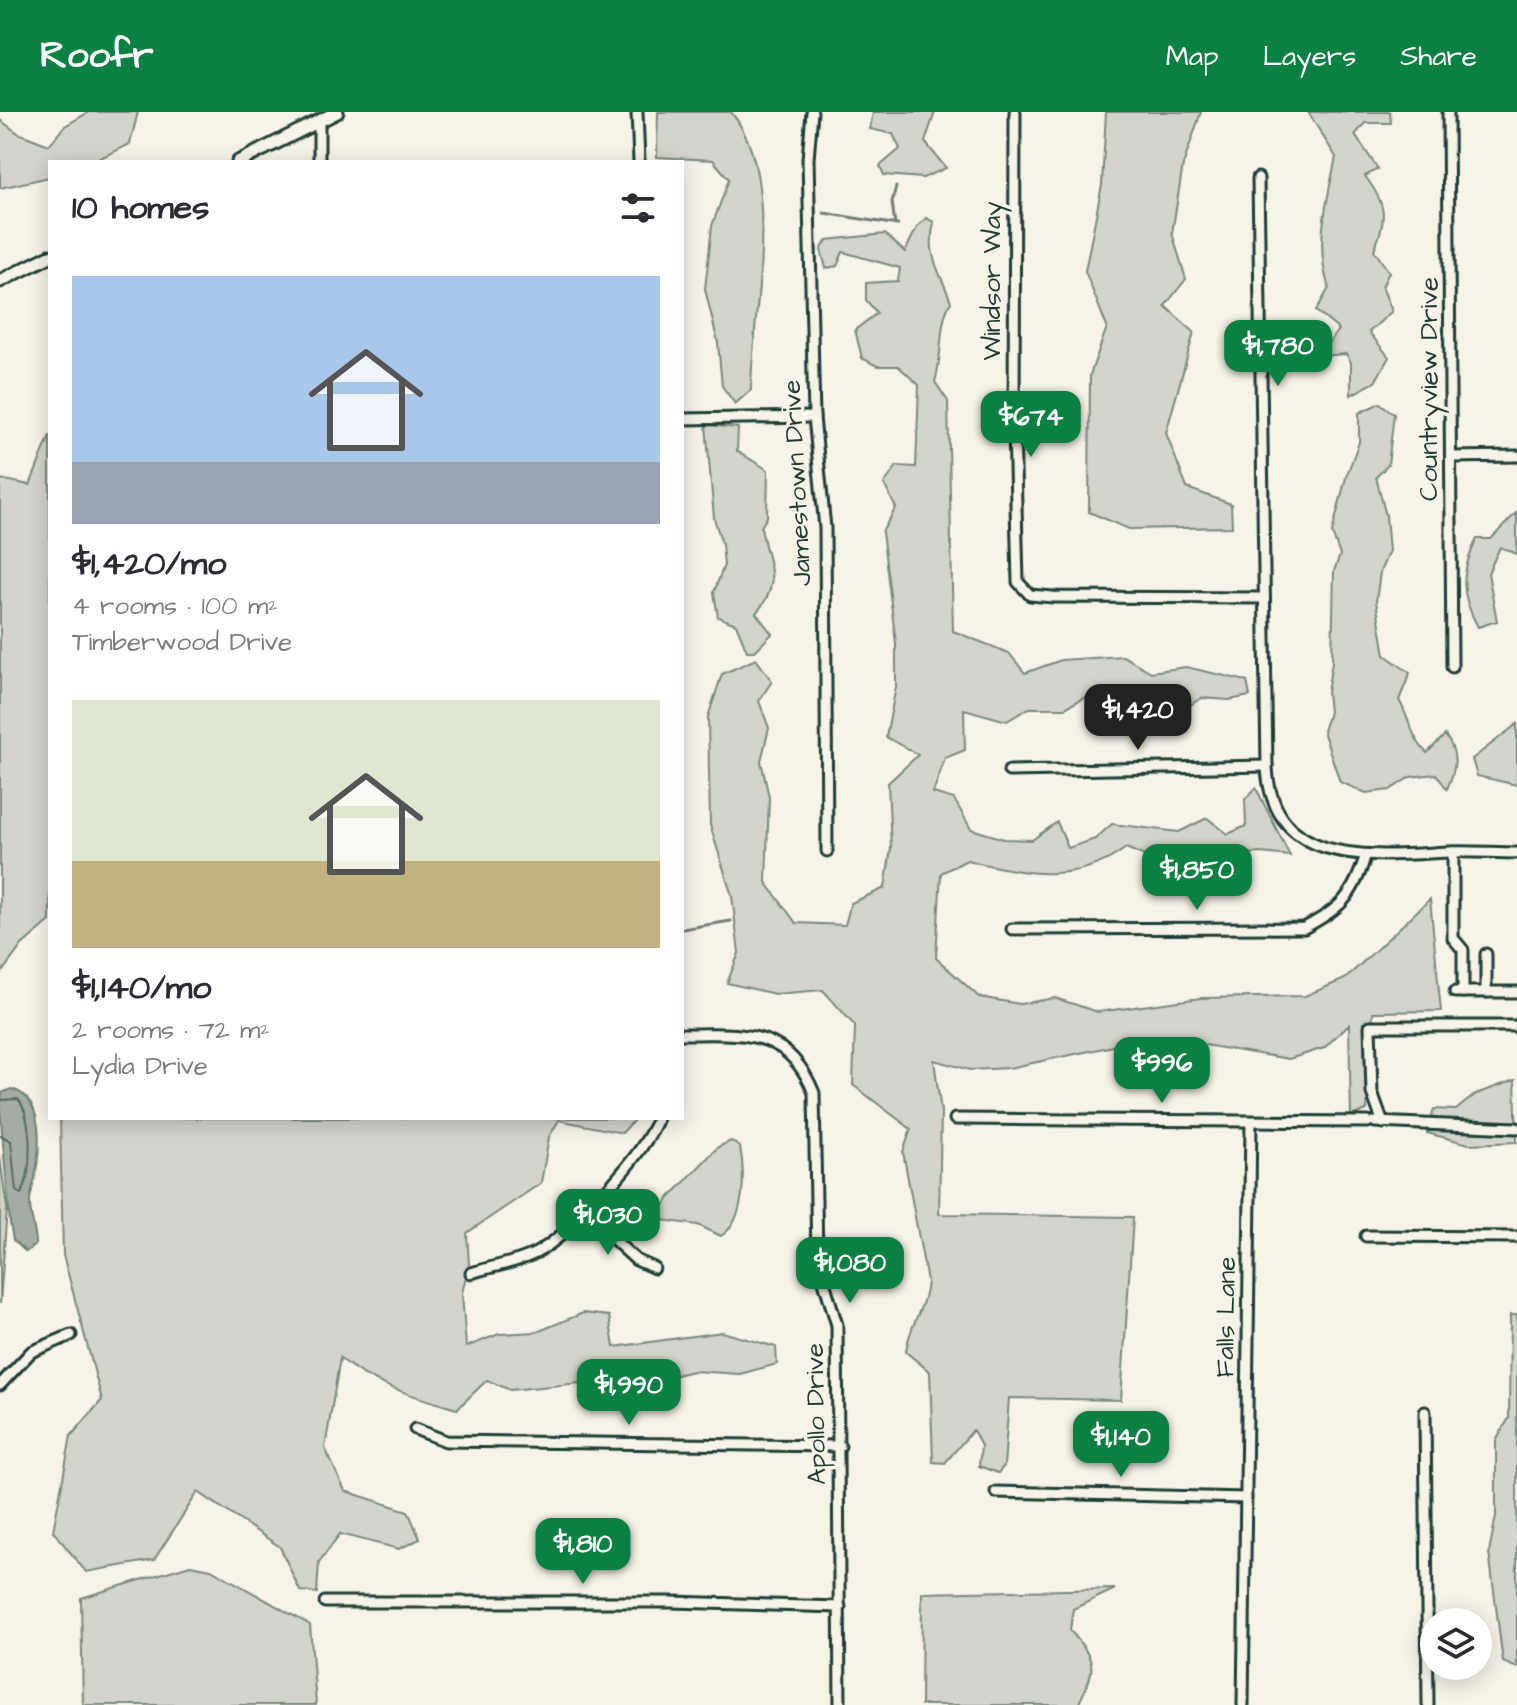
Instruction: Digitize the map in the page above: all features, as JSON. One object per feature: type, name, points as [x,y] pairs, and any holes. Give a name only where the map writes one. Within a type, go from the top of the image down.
[{"type":"street","points":[[242,160],[337,112]]},
{"type":"street","points":[[637,112],[639,160]]},
{"type":"street","name":"Jamestown Drive","points":[[812,112],[808,159],[814,417],[825,528],[827,851]]},
{"type":"street","name":"Windsor Way","points":[[1015,112],[1014,428],[1018,582],[1030,595],[1053,597],[1264,598]]},
{"type":"street","name":"Countryview Drive","points":[[1448,112],[1452,667]]},
{"type":"street","points":[[319,121],[319,160]]},
{"type":"street","points":[[1258,178],[1267,766],[1273,797],[1293,829],[1326,849],[1365,857],[1453,852],[1517,853]]},
{"type":"street","points":[[0,281],[48,257]]},
{"type":"street","points":[[684,419],[814,417]]},
{"type":"street","points":[[1451,457],[1517,456]]},
{"type":"street","points":[[1009,771],[1267,766]]},
{"type":"street","points":[[1453,852],[1453,938],[1463,950],[1459,992],[1517,992]]},
{"type":"street","points":[[1012,929],[1304,928],[1336,911],[1357,883],[1365,857]]},
{"type":"street","points":[[1486,954],[1486,992]]},
{"type":"street","points":[[1376,1123],[1370,1026],[1517,1026]]},
{"type":"street","name":"Apollo Drive","points":[[684,1034],[755,1034],[788,1051],[807,1076],[814,1093],[817,1258],[837,1325],[840,1705]]},
{"type":"street","points":[[955,1119],[1376,1123],[1517,1128]]},
{"type":"street","points":[[471,1273],[539,1252],[584,1212],[645,1146],[657,1120]]},
{"type":"street","name":"Falls Lane","points":[[1243,1705],[1251,1122]]},
{"type":"street","points":[[584,1212],[636,1260],[654,1268]]},
{"type":"street","points":[[1366,1236],[1517,1237]]},
{"type":"street","points":[[0,1385],[31,1352],[71,1335]]},
{"type":"street","points":[[1425,1412],[1428,1705]]},
{"type":"street","points":[[415,1429],[446,1441],[840,1446]]},
{"type":"street","points":[[996,1492],[1246,1498]]},
{"type":"street","points":[[325,1602],[672,1602],[840,1607]]},
{"type":"shaded area","points":[[89,112],[138,112],[130,144],[96,160],[48,160],[48,177],[0,188],[0,120],[18,133],[49,145],[65,126]]},
{"type":"shaded area","points":[[658,112],[731,112],[747,139],[757,171],[761,245],[751,390],[735,404],[722,386],[718,343],[705,289],[712,226],[729,179],[713,160],[657,157]]},
{"type":"shaded area","points":[[873,112],[935,112],[925,142],[946,168],[923,178],[884,175],[880,166],[900,149],[893,134],[870,129]]},
{"type":"shaded area","points":[[1106,112],[1201,112],[1183,165],[1172,233],[1186,279],[1165,306],[1194,332],[1166,433],[1187,488],[1231,504],[1232,527],[1129,529],[1089,512],[1090,375],[1107,327],[1085,271],[1102,185]]},
{"type":"shaded area","points":[[1308,112],[1390,112],[1391,123],[1365,123],[1355,135],[1378,169],[1365,176],[1383,211],[1374,250],[1389,272],[1382,287],[1392,311],[1369,332],[1389,357],[1375,382],[1351,395],[1351,362],[1346,354],[1318,356],[1339,330],[1316,311],[1329,288],[1322,239],[1336,157]]},
{"type":"shaded area","points":[[926,218],[934,222],[933,255],[951,302],[944,319],[935,382],[948,401],[953,631],[1009,653],[1025,673],[1061,660],[1123,656],[1151,672],[1186,667],[1247,681],[1250,696],[1229,700],[1202,698],[1181,710],[1110,710],[1095,692],[1065,708],[1029,708],[1007,721],[964,709],[965,750],[945,758],[933,793],[954,799],[971,829],[1004,839],[1032,840],[1057,822],[1068,848],[1095,839],[1112,824],[1179,832],[1207,818],[1228,834],[1246,826],[1245,799],[1256,788],[1290,856],[1260,853],[1156,861],[1126,848],[1108,860],[1088,867],[1049,873],[1008,869],[967,860],[941,873],[936,958],[979,997],[1020,1004],[1055,998],[1098,1012],[1201,998],[1305,996],[1345,979],[1430,899],[1441,1011],[1373,1012],[1367,1110],[1351,1116],[1349,1024],[1324,1048],[1289,1059],[1156,1037],[1009,1068],[970,1070],[934,1060],[941,1112],[939,1214],[1133,1217],[1121,1400],[1009,1398],[1004,1466],[998,1473],[979,1466],[981,1446],[973,1430],[945,1463],[933,1462],[930,1372],[906,1352],[924,1300],[927,1281],[903,1152],[911,1129],[853,1085],[855,1026],[823,990],[775,994],[727,983],[739,953],[732,896],[710,825],[708,717],[722,674],[756,659],[772,681],[759,701],[769,728],[761,761],[769,797],[766,882],[796,923],[845,925],[851,903],[885,888],[891,848],[888,783],[918,755],[886,737],[896,687],[896,643],[882,532],[896,508],[884,484],[897,466],[916,467],[919,385],[898,366],[877,366],[862,358],[855,330],[877,313],[866,300],[866,283],[898,281],[900,268],[843,252],[837,266],[826,268],[821,250],[827,240],[885,234],[905,252],[917,227]]},
{"type":"shaded area","points":[[1380,403],[1394,414],[1388,465],[1376,477],[1386,516],[1389,551],[1380,572],[1376,601],[1385,655],[1410,673],[1399,700],[1422,747],[1427,753],[1445,735],[1452,748],[1455,761],[1447,789],[1436,774],[1410,777],[1390,790],[1366,793],[1340,782],[1323,731],[1329,712],[1327,692],[1332,662],[1334,571],[1340,555],[1332,533],[1346,477],[1359,442],[1359,413]]},
{"type":"shaded area","points":[[706,425],[738,428],[737,451],[768,470],[767,517],[761,527],[771,582],[769,592],[756,613],[772,634],[755,651],[747,651],[736,624],[718,617],[714,592],[724,565],[722,544],[714,518]]},
{"type":"shaded area","points":[[48,440],[48,923],[22,945],[0,975],[0,479],[30,485]]},
{"type":"shaded area","points":[[1517,512],[1517,554],[1500,547],[1488,573],[1497,621],[1478,627],[1465,594],[1467,563],[1477,539],[1491,539]]},
{"type":"shaded area","points":[[1517,724],[1517,785],[1477,776],[1472,759]]},
{"type":"shaded area","points":[[1515,1080],[1517,1142],[1469,1144],[1427,1133],[1434,1109],[1456,1110],[1476,1094]]},
{"type":"shaded area","points":[[60,1120],[559,1120],[549,1137],[541,1183],[467,1233],[469,1264],[462,1293],[466,1347],[499,1334],[537,1332],[583,1313],[609,1316],[614,1347],[722,1332],[776,1347],[777,1364],[740,1374],[693,1371],[655,1380],[620,1400],[591,1382],[510,1390],[487,1380],[457,1409],[381,1383],[340,1358],[325,1448],[345,1491],[408,1511],[420,1539],[399,1549],[340,1534],[319,1562],[317,1593],[300,1591],[280,1547],[198,1492],[154,1560],[86,1572],[53,1531],[71,1436],[102,1400],[63,1255]]},
{"type":"shaded area","points":[[559,1120],[634,1120],[622,1133]]},
{"type":"shaded area","points":[[731,1141],[740,1147],[743,1183],[739,1208],[729,1229],[721,1236],[698,1225],[661,1220],[663,1207],[669,1198],[718,1147]]},
{"type":"shaded area","points":[[0,1157],[7,1208],[0,1304]]},
{"type":"shaded area","points":[[1510,1315],[1517,1315],[1517,1668],[1503,1662],[1489,1552],[1496,1516],[1496,1441],[1509,1418]]},
{"type":"shaded area","points":[[190,1565],[211,1569],[310,1625],[316,1705],[83,1705],[81,1598]]},
{"type":"shaded area","points":[[1115,1589],[1073,1609],[1070,1630],[1085,1650],[1091,1665],[1089,1681],[1078,1705],[921,1705],[922,1593]]},
{"type":"water","points":[[11,1089],[23,1095],[32,1105],[39,1134],[37,1167],[30,1200],[36,1244],[26,1252],[13,1240],[10,1223],[0,1109],[2,1093]]},
{"type":"waterway","points":[[895,225],[892,202],[896,187]]},
{"type":"waterway","points":[[824,213],[898,225]]},
{"type":"waterway","points":[[684,929],[731,921]]}]
